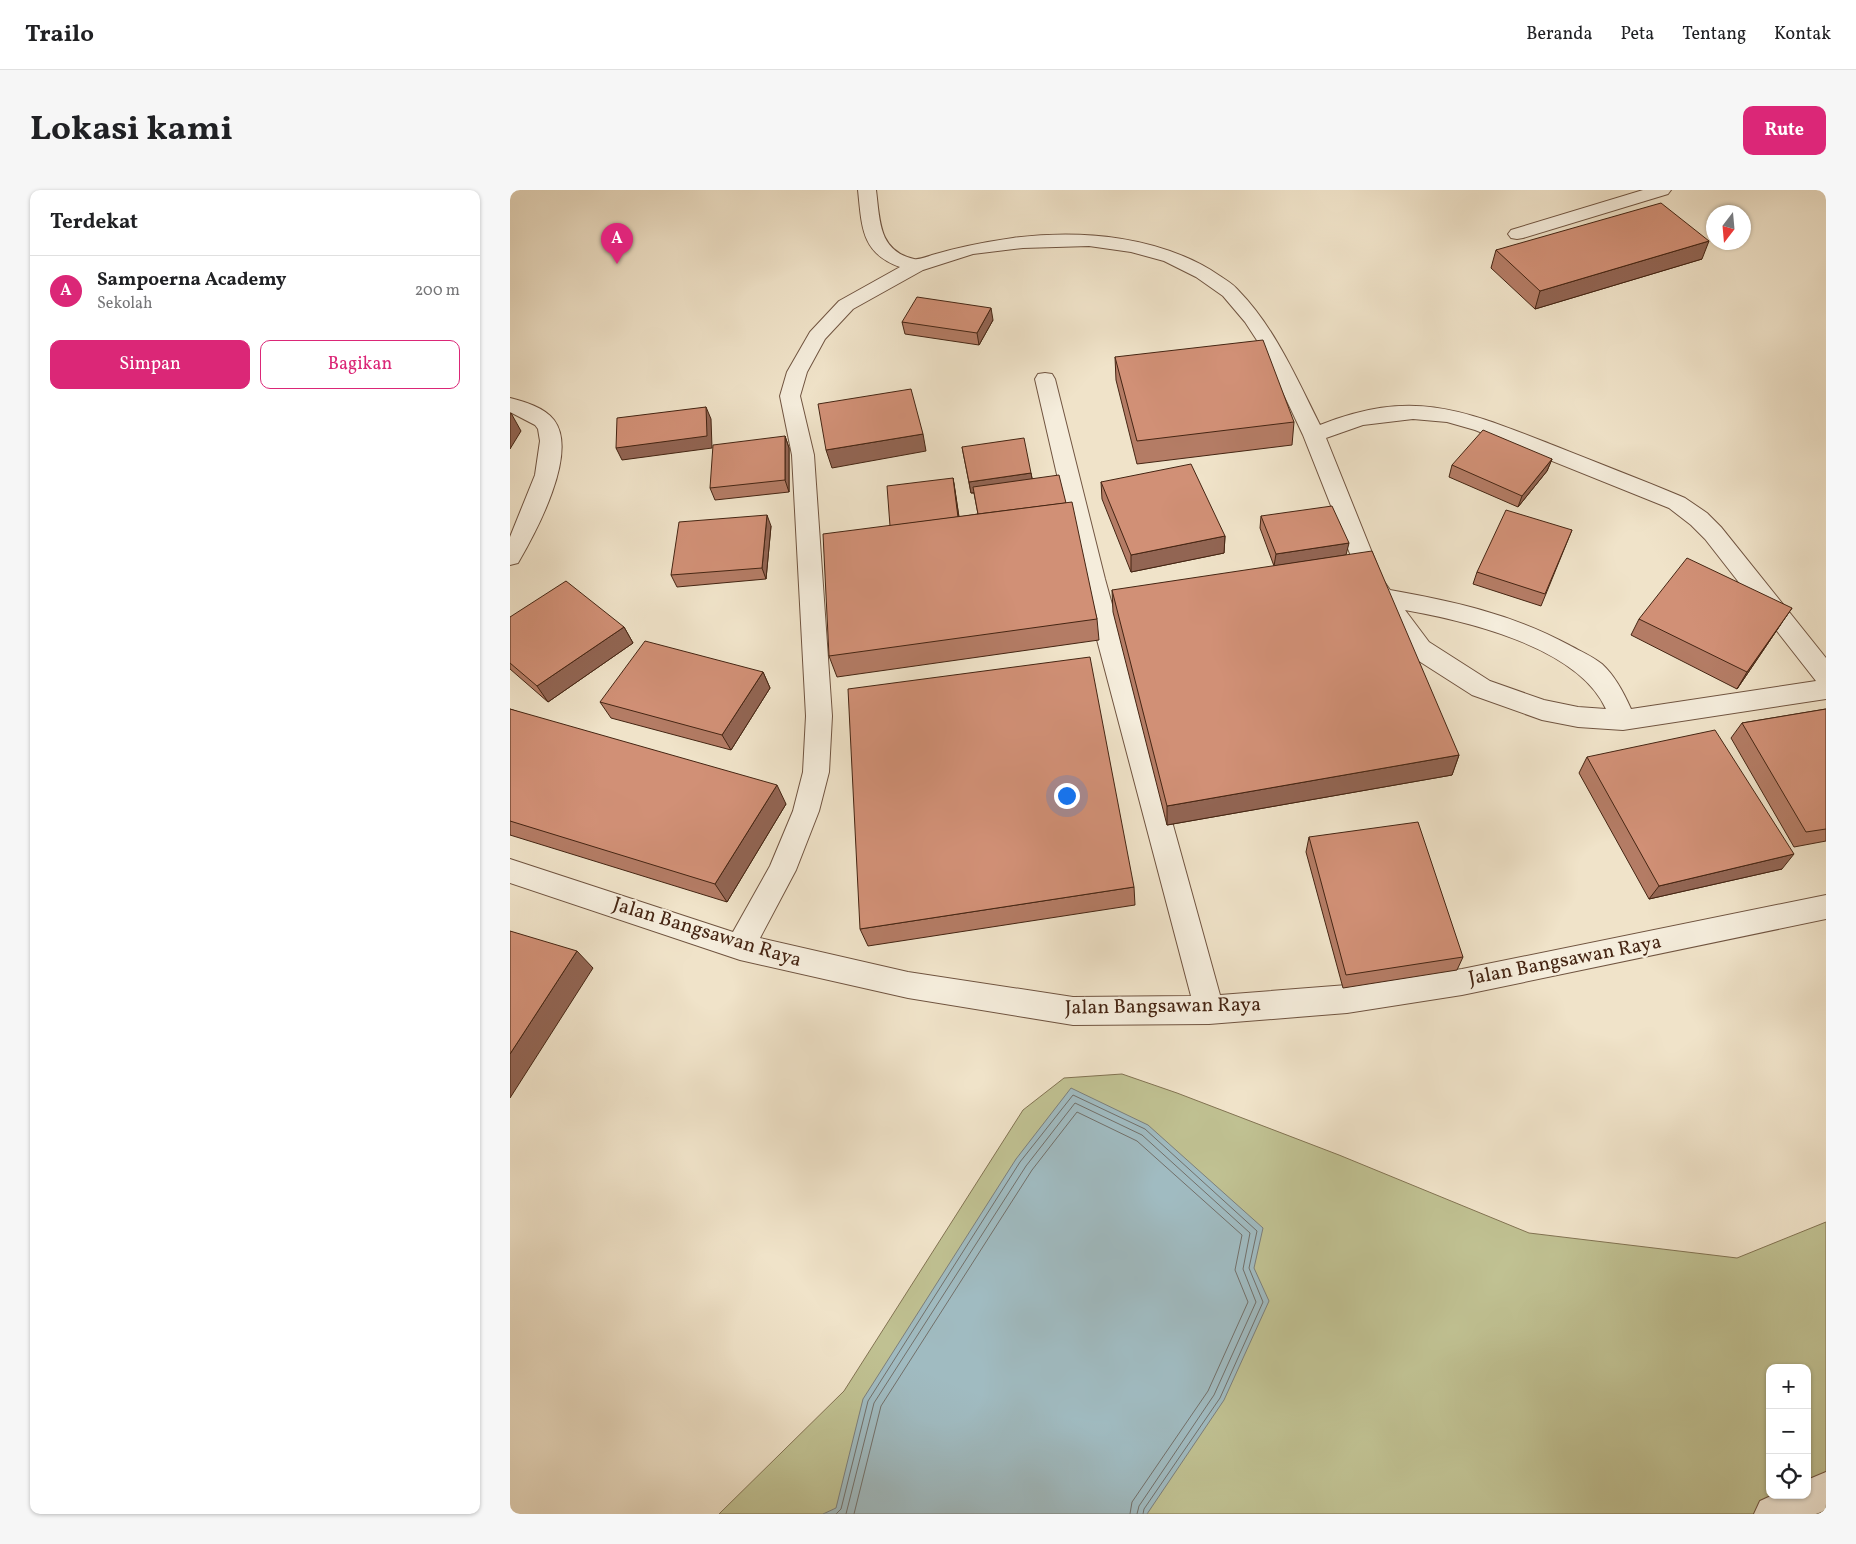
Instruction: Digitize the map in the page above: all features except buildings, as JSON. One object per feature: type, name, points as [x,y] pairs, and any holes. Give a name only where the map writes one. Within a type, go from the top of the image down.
[{"type":"street","points":[[867,190],[874,234],[881,250],[898,260],[916,266]]},
{"type":"street","points":[[1517,234],[1662,190]]},
{"type":"street","points":[[740,947],[782,870],[806,811],[816,772],[819,716],[803,455],[790,396],[797,372],[817,336],[846,305],[916,266],[971,249],[998,244],[1089,240],[1132,247],[1171,257],[1203,274],[1230,292],[1253,319],[1272,348],[1314,435],[1372,583],[1420,648],[1481,688],[1542,710],[1578,717],[1623,720],[1826,689]]},
{"type":"street","points":[[1045,379],[1093,579],[1209,1010]]},
{"type":"street","points":[[510,405],[529,412],[542,420],[549,429],[551,454],[535,507],[510,557]]},
{"type":"street","points":[[1314,435],[1341,423],[1374,416],[1411,412],[1447,415],[1506,434],[1677,503],[1699,519],[1713,533],[1826,676]]},
{"type":"street","points":[[1381,597],[1460,612],[1496,621],[1530,634],[1593,671],[1613,696],[1623,720]]},
{"type":"street","name":"Jalan Bangsawan Raya","points":[[510,871],[740,947],[908,985],[1015,1003],[1073,1010],[1209,1010],[1346,999],[1462,982],[1826,907]]},
{"type":"street","points":[[1773,1514],[1826,1491]]},
{"type":"green space","points":[[1122,1074],[1339,1155],[1529,1233],[1737,1258],[1826,1222],[1826,1514],[719,1514],[844,1391],[1023,1110],[1064,1078]]},
{"type":"water","points":[[1071,1088],[1148,1125],[1263,1228],[1254,1268],[1269,1301],[1224,1400],[1147,1514],[823,1514],[836,1508],[863,1399],[1016,1159]]},
{"type":"place","name":"Sampoerna Academy","points":[[617,264]]}]
